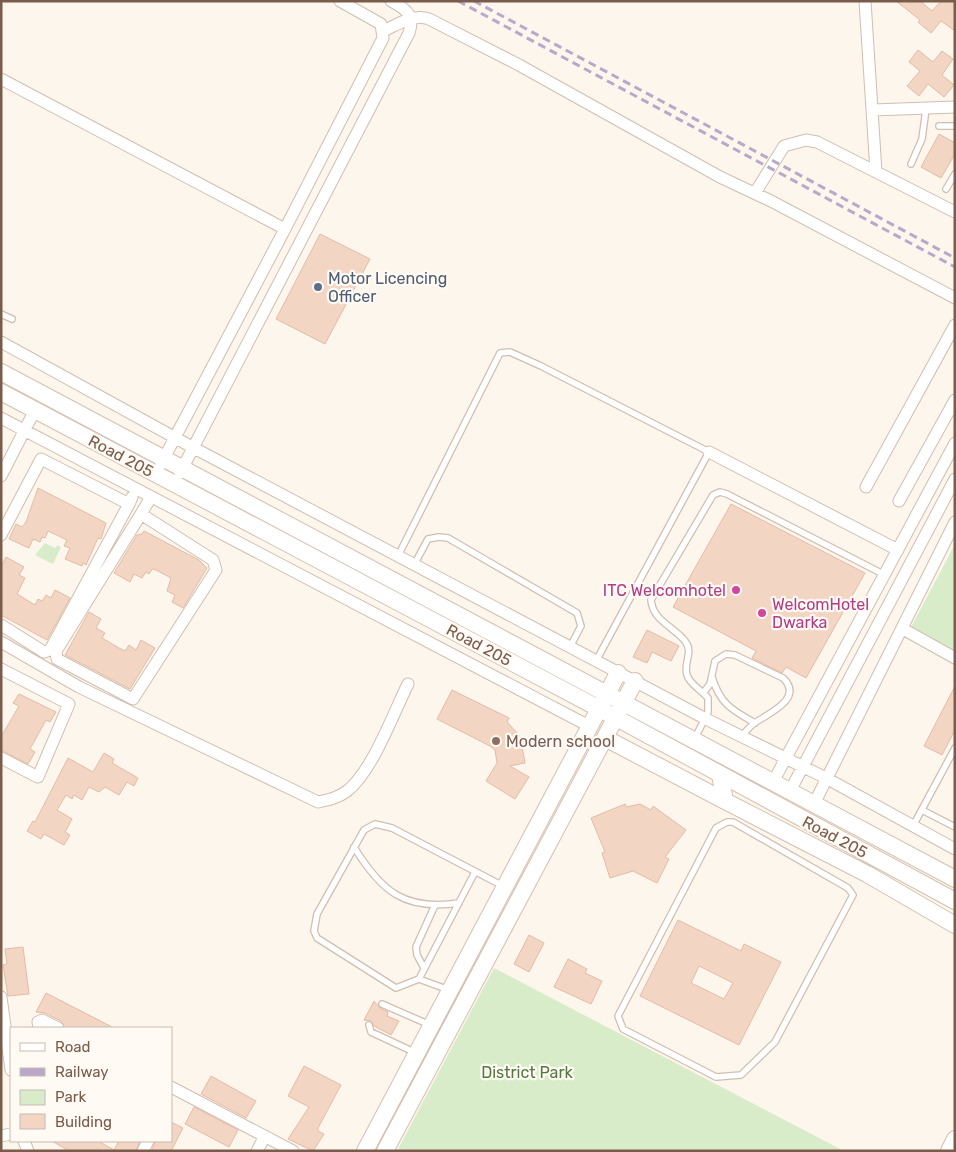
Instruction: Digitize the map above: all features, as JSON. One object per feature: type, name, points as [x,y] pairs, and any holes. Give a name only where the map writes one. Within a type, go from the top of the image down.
[{"type":"main road","name":"Road 205","points":[[1,372],[955,879]]},
{"type":"main road","name":"Road 205","points":[[1,392],[598,708],[955,901]]},
{"type":"main road","points":[[365,1151],[618,673]]},
{"type":"main road","points":[[386,1151],[635,682]]},
{"type":"main road","points":[[606,738],[867,874],[955,925]]},
{"type":"main road","points":[[720,775],[725,801]]},
{"type":"main road","points":[[948,1151],[955,1139]]},
{"type":"street","points":[[155,474],[286,229],[381,42],[383,31],[381,24],[377,20],[340,1]]},
{"type":"street","points":[[174,484],[404,42],[411,26],[411,18],[407,10],[391,1]]},
{"type":"street","points":[[865,1],[876,172]]},
{"type":"street","points":[[383,31],[411,18],[423,17],[448,28],[720,177],[955,298]]},
{"type":"street","points":[[1,79],[286,229]]},
{"type":"street","points":[[873,110],[955,107]]},
{"type":"street","points":[[754,193],[778,152],[784,146],[792,143],[817,142],[955,212]]},
{"type":"street","points":[[866,486],[955,325]]},
{"type":"street","points":[[1,342],[175,438],[635,682],[826,778],[955,849]]},
{"type":"street","points":[[899,501],[955,400]]},
{"type":"street","points":[[1,476],[35,410]]},
{"type":"street","points":[[1,418],[589,726]]},
{"type":"street","points":[[772,782],[955,443]]},
{"type":"street","points":[[709,452],[898,550]]},
{"type":"street","points":[[1,535],[41,459],[129,504]]},
{"type":"street","points":[[790,791],[955,479]]},
{"type":"street","points":[[1,625],[44,652],[50,650],[137,490]]},
{"type":"street","points":[[140,514],[213,560],[216,570],[133,699],[57,660],[56,651],[140,514],[151,497]]},
{"type":"street","points":[[814,804],[955,522]]},
{"type":"street","points":[[903,629],[955,658]]},
{"type":"street","points":[[1,642],[78,686],[318,802],[335,798],[347,791],[365,771],[408,684]]},
{"type":"street","points":[[1,669],[69,704],[38,777],[1,758]]},
{"type":"street","points":[[1,997],[4,1042],[10,1066]]},
{"type":"street","points":[[39,1027],[38,1022],[42,1020],[56,1027]]},
{"type":"street","points":[[173,1091],[293,1151]]},
{"type":"street","points":[[257,1151],[265,1136]]},
{"type":"lane","points":[[910,164],[922,139],[926,108]]},
{"type":"lane","points":[[939,126],[955,126]]},
{"type":"lane","points":[[946,189],[955,174]]},
{"type":"lane","points":[[1,314],[12,319]]},
{"type":"lane","points":[[398,556],[500,353],[510,352],[541,366],[709,452],[595,661]]},
{"type":"lane","points":[[694,740],[706,719],[709,706],[708,698],[687,676],[686,668],[689,650],[686,643],[656,617],[651,600],[713,495],[720,492],[727,494],[885,575]]},
{"type":"lane","points":[[414,565],[428,539],[448,538],[577,613],[581,626],[570,647]]},
{"type":"lane","points":[[704,692],[710,684],[713,665],[718,658],[731,654],[784,678],[788,682],[790,692],[782,707],[755,723],[742,736]]},
{"type":"lane","points":[[711,674],[720,698],[727,706],[755,723]]},
{"type":"lane","points":[[913,826],[955,748]]},
{"type":"lane","points":[[922,810],[955,827]]},
{"type":"lane","points":[[733,822],[848,888],[853,895],[775,1042],[745,1072],[726,1078],[716,1078],[623,1029],[618,1016],[716,828],[722,823],[733,822]]},
{"type":"lane","points":[[475,872],[418,979],[396,988],[317,938],[314,931],[317,914],[354,847],[364,830],[375,824],[381,824],[475,872],[504,887]]},
{"type":"lane","points":[[354,847],[372,875],[384,887],[406,899],[435,905],[459,903]]},
{"type":"lane","points":[[424,968],[417,955],[416,947],[435,905]]},
{"type":"lane","points":[[418,979],[449,990]]},
{"type":"lane","points":[[382,1004],[431,1025]]},
{"type":"lane","points":[[369,1025],[371,1032],[416,1053]]},
{"type":"green space","points":[[45,543],[55,548],[58,545],[61,547],[53,564],[35,555]]},
{"type":"green space","points":[[955,544],[955,655],[909,631]]},
{"type":"green space","name":"District Park","points":[[494,968],[844,1151],[397,1151]]},
{"type":"building","points":[[896,1],[920,1],[932,11],[941,1],[955,1],[955,31],[941,21],[931,33],[918,22],[920,20]]},
{"type":"building","points":[[918,50],[933,62],[942,51],[953,59],[942,75],[954,85],[944,97],[928,84],[919,96],[907,86],[920,71],[909,62]]},
{"type":"building","points":[[939,134],[955,143],[955,154],[941,178],[921,167]]},
{"type":"building","points":[[320,234],[370,259],[325,344],[276,319]]},
{"type":"building","points":[[38,488],[106,523],[101,539],[98,538],[86,565],[83,563],[82,566],[65,559],[70,548],[64,546],[67,540],[48,531],[45,538],[42,537],[40,542],[33,539],[29,548],[9,539],[16,524],[22,527],[26,522]]},
{"type":"building","points":[[731,504],[865,573],[806,678],[786,667],[782,673],[752,658],[756,651],[673,607]]},
{"type":"building","points":[[144,531],[199,560],[207,568],[183,608],[172,602],[175,595],[167,591],[171,578],[156,570],[152,569],[149,574],[146,572],[142,578],[134,574],[130,582],[114,573],[137,535],[142,534]]},
{"type":"building","points":[[6,557],[24,567],[19,575],[25,578],[17,594],[35,605],[38,599],[42,601],[46,595],[51,598],[55,590],[70,598],[47,640],[1,615],[1,567]]},
{"type":"building","points":[[89,612],[101,619],[96,628],[105,633],[102,638],[119,648],[125,651],[129,645],[136,650],[141,640],[155,648],[130,689],[65,655]]},
{"type":"building","points":[[647,630],[679,646],[671,661],[652,652],[647,663],[633,657]]},
{"type":"building","points":[[955,686],[955,730],[942,755],[924,746]]},
{"type":"building","points":[[452,690],[509,718],[507,722],[520,736],[525,763],[510,766],[529,777],[515,799],[486,781],[497,763],[495,750],[437,719]]},
{"type":"building","points":[[19,694],[56,712],[50,722],[46,720],[30,749],[35,752],[28,764],[1,750],[1,737],[19,706],[13,703]]},
{"type":"building","points":[[104,753],[114,759],[112,763],[138,778],[134,786],[127,782],[119,795],[105,787],[99,792],[89,787],[82,800],[74,795],[72,799],[66,795],[57,810],[72,819],[65,832],[70,835],[64,845],[44,834],[41,839],[27,831],[33,821],[35,822],[68,758],[93,772]]},
{"type":"building","points":[[625,804],[626,807],[640,804],[651,810],[653,806],[686,830],[665,857],[669,859],[657,883],[633,871],[610,878],[602,853],[605,852],[591,818]]},
{"type":"building","points":[[678,920],[741,951],[744,944],[781,962],[739,1045],[640,996]],"holes":[[[699,966],[733,983],[724,999],[691,983]]]},
{"type":"building","points":[[529,935],[544,943],[529,972],[514,964]]},
{"type":"building","points":[[23,947],[29,994],[8,996],[3,965],[7,964],[5,949]]},
{"type":"building","points":[[568,959],[587,969],[585,973],[602,981],[591,1004],[554,987]]},
{"type":"building","points":[[46,993],[112,1027],[64,1027],[61,1021],[45,1013],[36,1012]]},
{"type":"building","points":[[374,1001],[380,1008],[388,1012],[387,1016],[399,1021],[391,1035],[374,1026],[371,1021],[364,1020]]},
{"type":"building","points":[[304,1066],[341,1085],[318,1128],[318,1131],[324,1134],[313,1151],[288,1139],[309,1107],[288,1096]]},
{"type":"building","points":[[211,1076],[256,1101],[246,1118],[201,1094]]},
{"type":"building","points":[[194,1107],[238,1130],[229,1147],[185,1124]]},
{"type":"building","points":[[172,1122],[183,1128],[171,1151],[152,1151],[155,1142],[172,1142]]},
{"type":"building","points":[[54,1142],[100,1142],[114,1150],[118,1142],[140,1142],[136,1151],[69,1151]]},
{"type":"railway","points":[[458,1],[955,267]]},
{"type":"railway","points":[[474,1],[955,258]]},
{"type":"place","name":"Motor Licencing Officer","points":[[318,287]]},
{"type":"place","name":"ITC Welcomhotel","points":[[736,590]]},
{"type":"place","name":"WelcomHotel Dwarka","points":[[762,613]]},
{"type":"place","name":"Modern school","points":[[496,741]]}]
